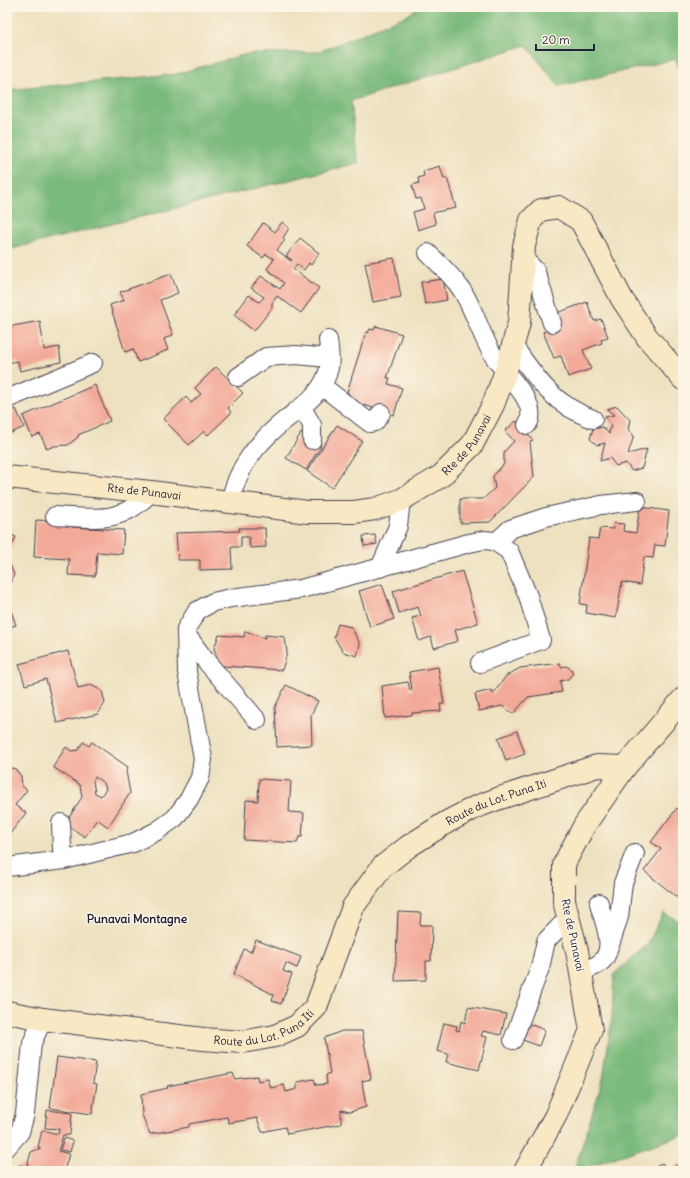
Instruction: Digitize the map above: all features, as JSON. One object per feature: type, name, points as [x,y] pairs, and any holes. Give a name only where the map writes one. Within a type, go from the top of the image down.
[{"type":"main road","name":"Rte de Punavai","points":[[7,477],[151,492],[308,512],[351,512],[375,509],[401,500],[441,476],[472,444],[493,405],[506,371],[519,324],[524,246],[531,220],[541,210],[559,207],[580,221],[622,299],[647,337],[683,379]]},
{"type":"main road","name":"Rte de Punavai","points":[[525,1171],[556,1115],[591,1030],[581,972],[564,901],[564,864],[584,826],[625,767],[683,699]]},
{"type":"main road","name":"Route du Lot. Puna Iti","points":[[7,1012],[43,1019],[242,1042],[275,1036],[297,1026],[316,1007],[353,907],[382,867],[404,850],[448,822],[476,807],[597,766],[625,767]]},
{"type":"street","points":[[428,253],[462,291],[494,356],[518,388],[531,411],[531,419],[527,425]]},
{"type":"street","points":[[523,258],[535,270],[552,323]]},
{"type":"street","points":[[230,503],[240,469],[260,444],[284,421],[302,408],[322,386],[330,367],[328,340]]},
{"type":"street","points":[[513,345],[546,390],[560,403],[578,414],[593,419]]},
{"type":"street","points":[[238,377],[266,357],[296,355],[329,358]]},
{"type":"street","points":[[7,399],[93,363]]},
{"type":"street","points":[[322,386],[370,423],[375,422],[381,413]]},
{"type":"street","points":[[302,408],[312,425],[312,440]]},
{"type":"street","points":[[55,516],[106,518],[119,515],[140,504],[151,492]]},
{"type":"street","points":[[380,568],[398,526],[401,500]]},
{"type":"street","points":[[496,542],[510,529],[546,517],[601,505],[637,500]]},
{"type":"street","points":[[7,867],[67,859],[133,843],[157,831],[175,818],[197,784],[204,759],[187,672],[186,629],[197,611],[213,602],[231,598],[301,589],[469,543],[484,540],[496,542],[509,551],[528,596],[541,640],[480,663]]},
{"type":"street","points":[[186,634],[205,660],[257,720]]},
{"type":"street","points":[[61,823],[62,848],[67,859]]},
{"type":"street","points":[[581,972],[600,964],[607,956],[619,916],[623,883],[636,853]]},
{"type":"street","points":[[599,903],[610,945]]},
{"type":"street","points":[[513,1040],[540,968],[546,941],[569,917]]},
{"type":"street","points":[[7,1147],[20,1132],[25,1114],[32,1043],[43,1019]]},
{"type":"green space","points":[[419,7],[683,7],[683,86],[676,59],[559,86],[526,45],[351,101],[358,163],[7,250],[7,90],[176,74],[247,54],[318,52],[408,15]]},
{"type":"green space","points":[[663,913],[683,923],[683,1135],[574,1171],[603,1079],[612,1017],[614,974],[648,944]]},
{"type":"building","points":[[440,166],[444,179],[447,178],[456,208],[436,212],[433,214],[436,224],[418,230],[413,212],[424,209],[421,198],[416,199],[412,185],[419,183],[418,178],[424,176],[423,171]]},
{"type":"building","points":[[282,222],[289,228],[283,238],[285,240],[277,250],[291,261],[292,260],[286,256],[300,238],[319,253],[311,265],[309,263],[304,270],[297,264],[293,269],[319,288],[301,313],[277,296],[272,303],[272,308],[254,331],[234,315],[249,295],[259,302],[264,297],[251,288],[261,276],[280,289],[284,283],[267,269],[274,259],[266,254],[263,258],[247,246],[263,223],[275,232]]},
{"type":"building","points":[[394,258],[401,297],[373,302],[365,263]]},
{"type":"building","points":[[171,274],[178,293],[160,300],[173,335],[164,339],[168,350],[138,362],[133,349],[125,352],[110,305],[124,300],[120,292]]},
{"type":"building","points":[[443,279],[447,300],[425,304],[421,282]]},
{"type":"building","points":[[587,302],[594,321],[601,319],[608,337],[601,339],[602,343],[583,350],[591,369],[568,377],[561,356],[554,358],[543,332],[558,326],[554,314]]},
{"type":"building","points":[[40,321],[44,350],[59,347],[61,362],[20,371],[18,361],[7,363],[7,327]]},
{"type":"building","points":[[376,326],[402,334],[387,378],[390,378],[388,384],[402,388],[394,415],[349,400],[350,396],[347,392],[366,332],[368,333],[370,329],[374,330]]},
{"type":"building","points":[[216,367],[243,393],[228,408],[231,413],[208,435],[204,431],[189,445],[163,419],[186,397],[191,403],[201,394],[195,388]]},
{"type":"building","points":[[95,385],[110,421],[78,435],[78,437],[68,445],[54,446],[47,449],[40,434],[32,437],[23,416]]},
{"type":"building","points":[[617,406],[630,420],[628,429],[634,436],[628,454],[647,449],[642,468],[632,471],[626,463],[616,466],[610,458],[600,461],[605,443],[597,445],[590,439],[593,429],[603,427],[609,434],[611,424],[605,417],[614,415],[607,409]]},
{"type":"building","points":[[16,409],[24,427],[7,435],[7,413]]},
{"type":"building","points":[[516,421],[533,440],[530,442],[534,477],[490,522],[460,523],[460,499],[483,499],[495,488],[493,476],[504,464],[504,452],[514,441],[505,431]]},
{"type":"building","points":[[337,425],[362,441],[332,488],[307,471]]},
{"type":"building","points":[[301,433],[321,446],[306,470],[286,458]]},
{"type":"building","points":[[640,507],[669,511],[665,546],[655,545],[653,558],[644,557],[640,585],[622,582],[616,618],[586,613],[587,605],[580,604],[589,538],[598,539],[600,528],[613,529],[614,523],[624,524],[623,531],[636,533]]},
{"type":"building","points":[[36,520],[72,522],[72,527],[124,530],[122,554],[97,552],[95,576],[68,575],[69,559],[34,557]]},
{"type":"building","points":[[239,528],[265,528],[266,547],[250,548],[249,537],[241,537],[241,547],[231,547],[232,569],[200,570],[200,560],[178,560],[176,533],[240,531]]},
{"type":"building","points":[[7,533],[16,537],[7,555]]},
{"type":"building","points":[[375,535],[377,544],[364,546],[363,536]]},
{"type":"building","points":[[7,557],[14,575],[7,589]]},
{"type":"building","points":[[462,571],[478,623],[455,630],[458,641],[434,648],[431,637],[419,641],[412,618],[421,616],[418,607],[399,613],[393,591]]},
{"type":"building","points":[[382,584],[394,619],[370,627],[359,591]]},
{"type":"building","points":[[7,600],[16,625],[7,628]]},
{"type":"building","points":[[338,624],[351,627],[360,644],[357,656],[343,652],[334,637]]},
{"type":"building","points":[[245,631],[265,638],[265,635],[285,637],[287,653],[282,670],[223,666],[218,663],[214,648],[219,635],[244,637]]},
{"type":"building","points":[[68,651],[78,688],[91,685],[102,691],[105,703],[98,714],[57,723],[46,679],[25,685],[19,664]]},
{"type":"building","points":[[560,663],[561,667],[566,666],[571,669],[573,673],[568,679],[560,681],[562,692],[528,697],[513,714],[502,706],[479,711],[475,694],[492,690],[493,694],[506,676],[520,668]]},
{"type":"building","points":[[438,667],[444,704],[440,704],[441,711],[412,713],[412,715],[385,718],[382,686],[408,682],[410,691],[412,690],[409,672]]},
{"type":"building","points":[[286,685],[318,701],[311,715],[312,745],[277,747],[275,707]]},
{"type":"building","points":[[517,731],[525,754],[506,761],[498,738]]},
{"type":"building","points":[[83,742],[89,746],[92,742],[128,767],[126,771],[130,793],[108,827],[97,819],[85,837],[65,824],[82,797],[80,785],[53,767],[66,747],[71,751],[78,750]],"holes":[[[95,777],[104,783],[106,789],[101,796],[95,793],[93,781]]]},
{"type":"building","points":[[14,768],[21,776],[22,786],[27,790],[15,805],[26,813],[9,835],[7,834],[7,769]]},
{"type":"building","points":[[259,779],[291,781],[289,812],[304,813],[302,837],[299,837],[297,843],[244,840],[246,800],[258,801]]},
{"type":"building","points":[[677,808],[683,813],[683,902],[644,871],[661,849],[651,842]]},
{"type":"building","points":[[398,912],[421,913],[420,925],[432,925],[431,961],[426,961],[426,980],[395,981]]},
{"type":"building","points":[[256,940],[301,957],[297,968],[286,963],[283,971],[292,974],[281,1004],[272,1001],[274,995],[234,974],[244,949],[251,952]]},
{"type":"building","points":[[468,1007],[506,1014],[501,1035],[483,1031],[481,1036],[487,1037],[479,1070],[446,1062],[448,1054],[437,1051],[444,1023],[457,1026],[456,1030],[459,1031],[461,1021],[465,1023]]},
{"type":"building","points":[[529,1024],[545,1030],[539,1046],[523,1040]]},
{"type":"building","points":[[342,1031],[362,1031],[371,1079],[362,1081],[366,1107],[350,1112],[341,1110],[341,1124],[287,1134],[285,1127],[262,1132],[257,1118],[229,1123],[227,1117],[189,1124],[189,1127],[150,1134],[142,1115],[141,1094],[168,1088],[167,1086],[233,1073],[235,1079],[257,1076],[258,1081],[268,1079],[271,1088],[284,1085],[286,1092],[297,1089],[297,1082],[314,1079],[316,1085],[327,1084],[326,1075],[330,1073],[324,1038]]},
{"type":"building","points":[[57,1057],[96,1062],[93,1083],[97,1084],[92,1114],[50,1108]]},
{"type":"building","points":[[47,1110],[72,1113],[70,1135],[63,1135],[58,1151],[69,1154],[64,1171],[17,1171],[19,1165],[27,1167],[31,1152],[41,1148],[38,1147],[42,1130],[58,1134],[59,1129],[45,1128]]},
{"type":"building","points":[[64,1138],[73,1141],[70,1152],[60,1150]]},
{"type":"building","points":[[683,1160],[683,1171],[669,1171]]},
{"type":"building","points":[[662,1163],[668,1171],[651,1171]]},
{"type":"district","name":"Punavai Montagne","points":[[137,918]]}]
